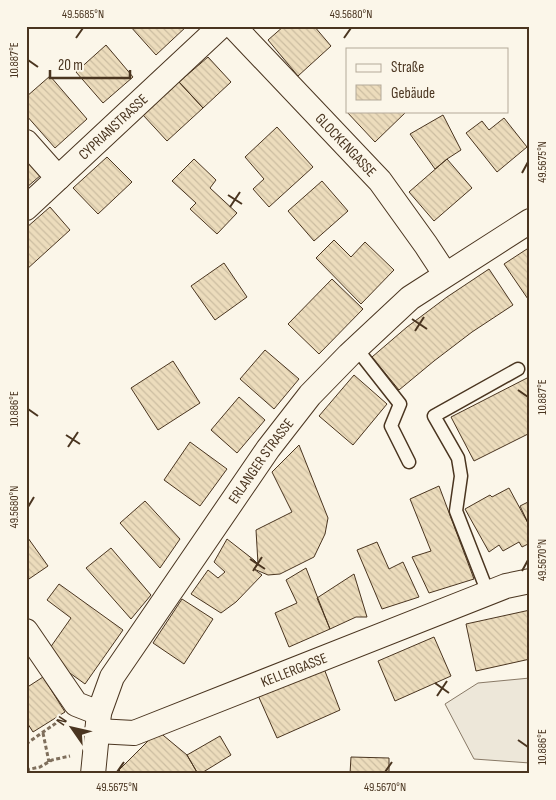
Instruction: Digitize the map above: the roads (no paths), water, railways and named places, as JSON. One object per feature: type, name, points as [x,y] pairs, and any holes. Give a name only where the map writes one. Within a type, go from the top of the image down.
[{"type":"street","name":"CYPRIANSTRASSE","points":[[26,208],[221,26]]},
{"type":"street","name":"GLOCKENGASSE","points":[[233,26],[380,181],[445,274]]},
{"type":"street","points":[[26,142],[58,178]]},
{"type":"street","name":"ERLANGER STRASSE","points":[[93,774],[98,722],[112,678],[268,449],[310,395],[356,348],[410,298],[445,274],[530,222]]},
{"type":"street","name":"KELLERGASSE","points":[[26,632],[76,704],[98,722],[134,733],[488,592],[530,581]]},
{"type":"lane","points":[[356,348],[400,404],[391,426],[409,462]]},
{"type":"lane","points":[[488,592],[456,511],[461,476],[458,458],[434,416],[518,368]]}]
